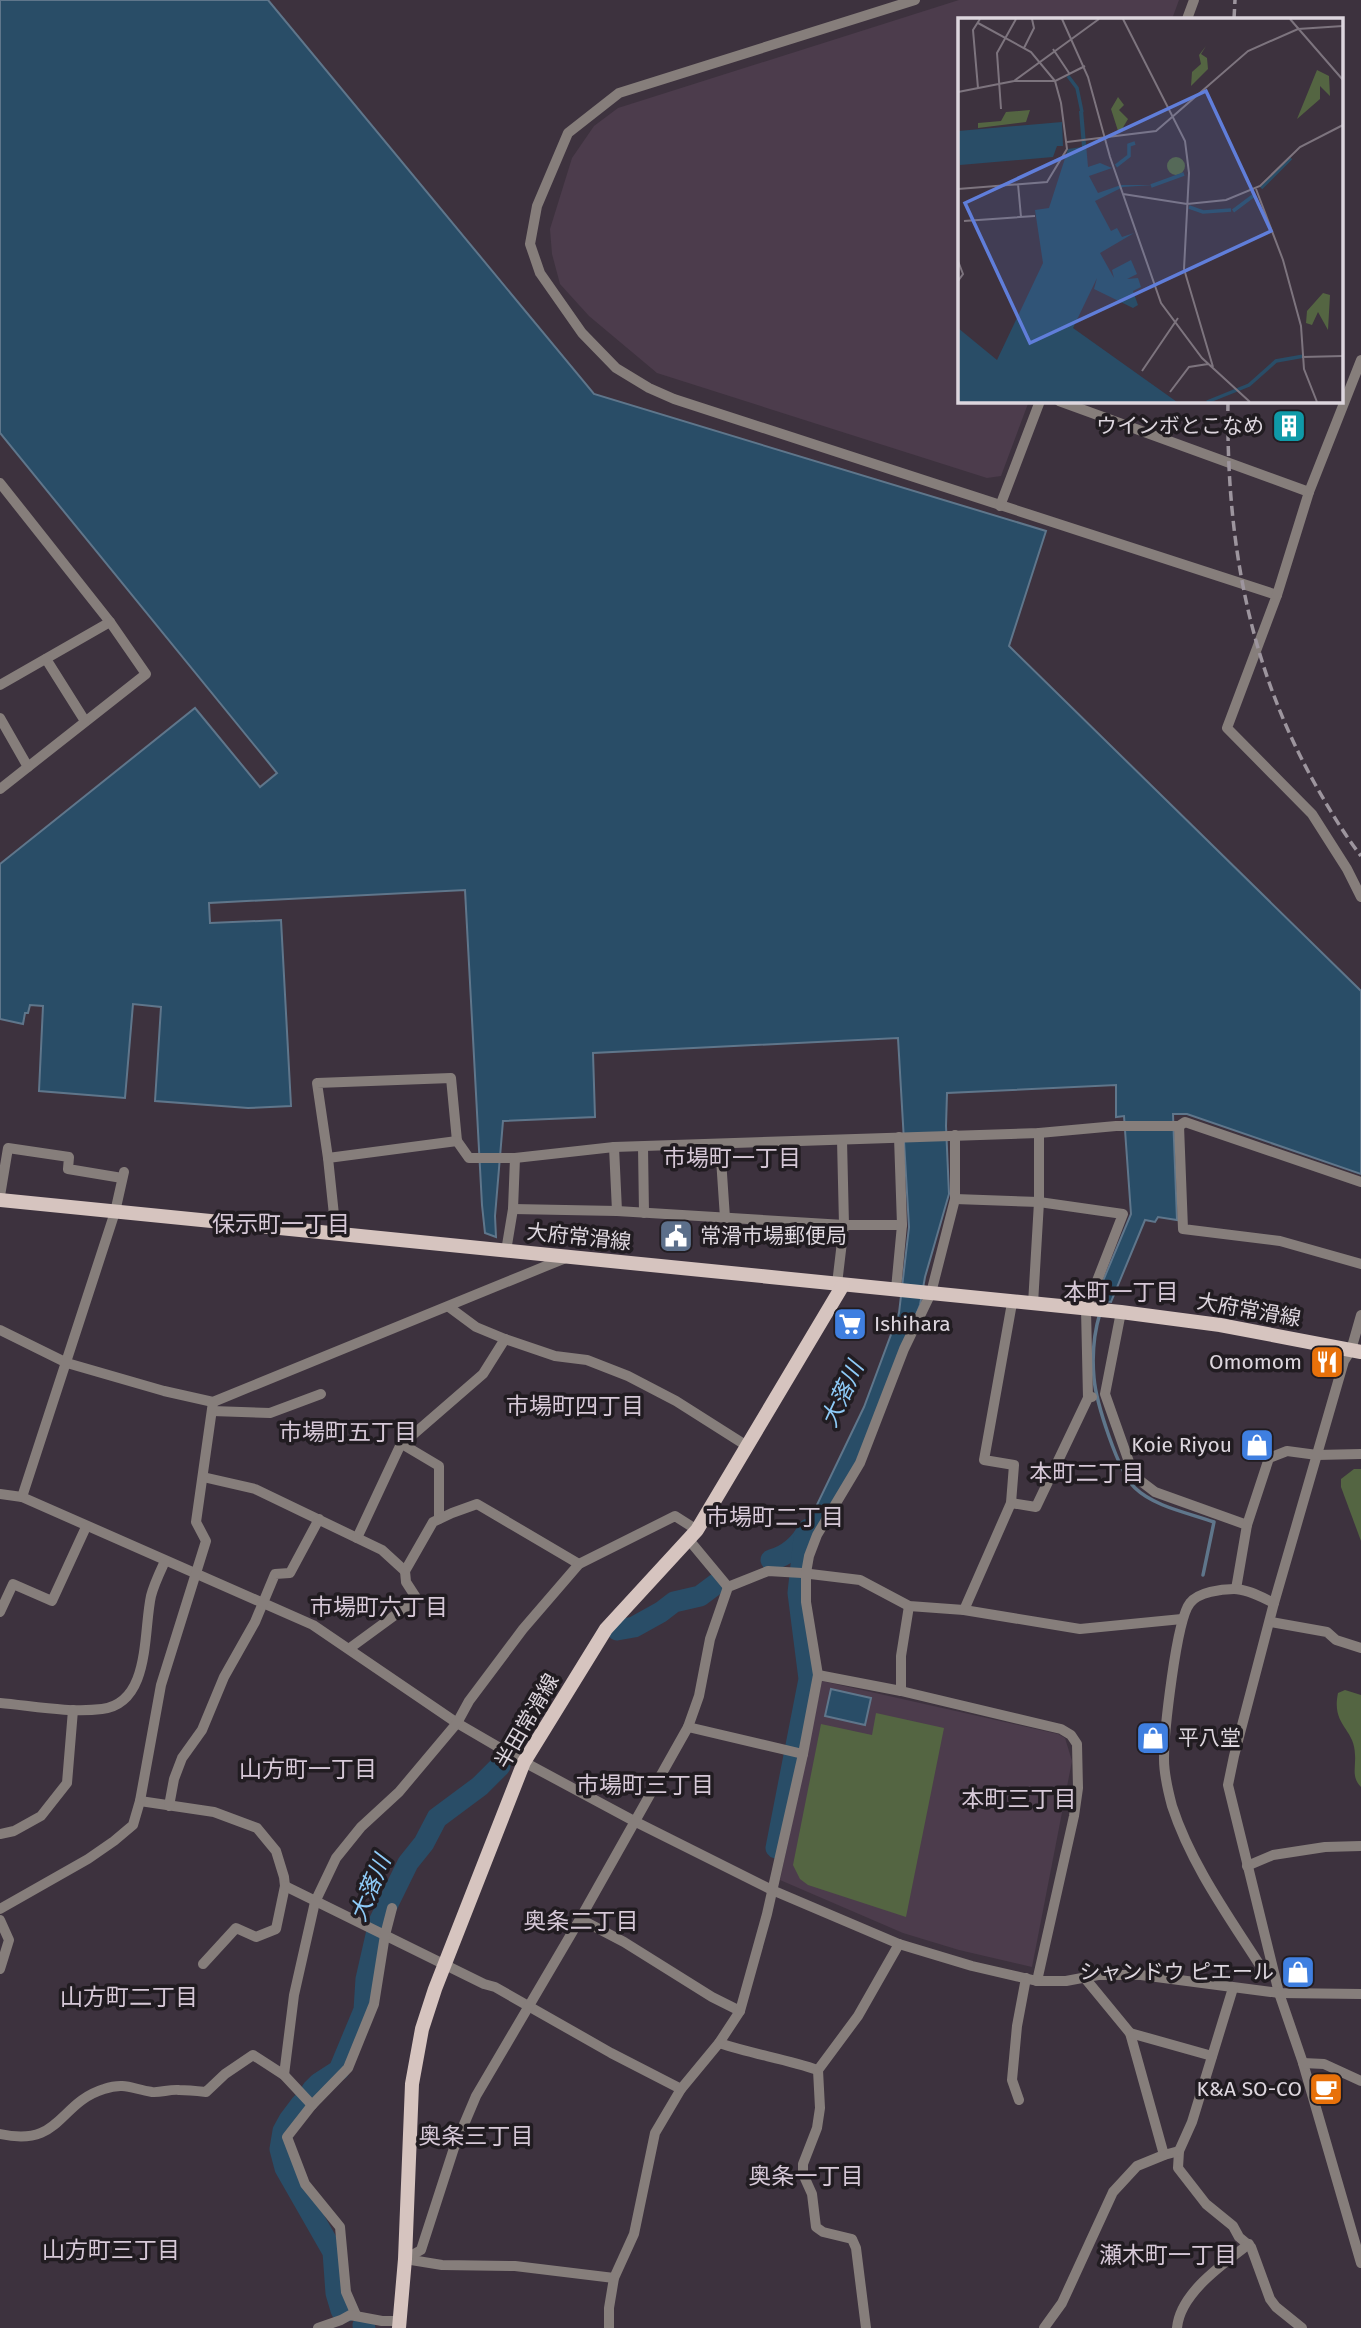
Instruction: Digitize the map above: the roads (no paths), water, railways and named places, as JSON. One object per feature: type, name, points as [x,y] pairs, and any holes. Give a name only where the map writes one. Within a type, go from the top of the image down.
[{"type":"main road","name":"大府常滑線","points":[[0,1198],[115,1212],[1089,1309],[1220,1325],[1356,1351]]},
{"type":"main road","name":"半田常滑線","points":[[400,2325],[412,2084],[422,2029],[444,1965],[524,1762],[606,1629],[693,1535],[840,1284]]},
{"type":"street","points":[[915,0],[619,93],[568,133],[537,206],[530,244],[540,273],[582,333],[616,368],[674,399],[1277,595]]},
{"type":"street","points":[[1187,18],[1194,0]]},
{"type":"street","points":[[1361,360],[1309,492],[1277,595],[1227,728],[1312,814],[1347,869],[1361,897]]},
{"type":"street","points":[[1000,506],[1040,402]]},
{"type":"street","points":[[1062,402],[1309,492]]},
{"type":"street","points":[[0,483],[110,622],[146,674],[0,789]]},
{"type":"street","points":[[0,685],[110,622]]},
{"type":"street","points":[[46,659],[85,722]]},
{"type":"street","points":[[0,718],[28,767]]},
{"type":"street","points":[[336,1234],[317,1083],[450,1078],[457,1142],[469,1158],[515,1158],[614,1147],[1039,1133],[1116,1126],[1179,1126],[1185,1122],[1361,1182]]},
{"type":"street","points":[[1179,1126],[1183,1229],[1280,1241],[1361,1264]]},
{"type":"street","points":[[1033,1304],[1039,1202],[1039,1133]]},
{"type":"street","points":[[609,2328],[614,2278],[634,2234],[655,2133],[681,2089],[719,2043],[740,2011],[772,1889],[818,1675],[800,1573],[817,1535],[860,1463],[928,1293],[955,1199],[955,1135]]},
{"type":"street","points":[[899,1137],[902,1225],[899,1289]]},
{"type":"street","points":[[840,1284],[844,1225],[842,1140]]},
{"type":"street","points":[[328,1158],[457,1142]]},
{"type":"street","points":[[720,1144],[725,1218]]},
{"type":"street","points":[[614,1147],[617,1211]]},
{"type":"street","points":[[643,1147],[644,1213]]},
{"type":"street","points":[[0,1198],[4,1153],[8,1148],[69,1157],[68,1170],[123,1175],[115,1212],[22,1497]]},
{"type":"street","points":[[506,1251],[513,1209],[515,1158]]},
{"type":"street","points":[[955,1199],[1039,1202],[1122,1214],[1089,1309],[1090,1398],[1036,1507],[1011,1503]]},
{"type":"street","points":[[513,1209],[617,1211],[844,1225],[902,1225]]},
{"type":"street","points":[[213,1406],[370,1337],[568,1257]]},
{"type":"street","points":[[964,1610],[1011,1503],[1014,1465],[984,1460],[1012,1303]]},
{"type":"street","points":[[449,1307],[476,1327],[505,1339],[555,1356],[587,1360],[628,1376],[676,1401],[747,1446]]},
{"type":"street","points":[[1114,1312],[1105,1394],[1134,1476],[1155,1492],[1247,1525]]},
{"type":"street","points":[[1361,1315],[1356,1351],[1344,1361],[1275,1603],[1228,1785],[1279,1993],[1303,2063],[1361,2263]]},
{"type":"street","points":[[0,1330],[67,1363],[213,1406],[270,1413],[321,1394]]},
{"type":"street","points":[[357,1538],[402,1444],[483,1374],[505,1339]]},
{"type":"street","points":[[1090,1398],[1105,1394]]},
{"type":"street","points":[[0,1909],[114,1842],[133,1825],[140,1801],[161,1685],[206,1541],[196,1522],[213,1406]]},
{"type":"street","points":[[402,1444],[439,1466],[439,1520]]},
{"type":"street","points":[[1236,1589],[1247,1525],[1269,1458],[1287,1451],[1317,1455],[1361,1454]]},
{"type":"street","points":[[203,1476],[256,1489],[382,1550],[405,1571]]},
{"type":"street","points":[[0,1494],[22,1497],[313,1625],[457,1723],[524,1762],[634,1821],[772,1889],[899,1944],[972,1966],[1032,1980],[1066,1981],[1098,1975],[1141,1975],[1279,1993],[1361,1994]]},
{"type":"street","points":[[350,1648],[416,1599],[406,1582],[405,1571],[433,1522],[477,1504],[579,1564]]},
{"type":"street","points":[[284,2075],[294,1995],[315,1902],[336,1858],[361,1827],[399,1792],[457,1723],[469,1701],[523,1629],[579,1564],[675,1516],[693,1535],[729,1587]]},
{"type":"street","points":[[169,1806],[174,1779],[182,1758],[202,1730],[224,1677],[263,1603],[275,1574],[290,1573],[319,1519]]},
{"type":"street","points":[[0,1612],[13,1584],[52,1601],[86,1527]]},
{"type":"street","points":[[0,1703],[73,1710],[105,1709],[126,1701],[139,1680],[152,1594],[165,1561]]},
{"type":"street","points":[[405,2259],[421,2250],[454,2148],[475,2096],[580,1919],[688,1727],[699,1696],[710,1639],[729,1587],[768,1571],[800,1573],[860,1580],[909,1606],[964,1610],[1080,1629],[1182,1619]]},
{"type":"street","points":[[1273,1970],[1259,1964],[1208,1884],[1184,1838],[1170,1795],[1164,1759],[1169,1694],[1182,1619],[1190,1602],[1199,1596],[1236,1589],[1275,1603]]},
{"type":"street","points":[[901,1691],[904,1623],[909,1606]]},
{"type":"street","points":[[1271,1622],[1327,1632],[1336,1640],[1361,1648]]},
{"type":"street","points":[[818,1675],[901,1691],[1062,1729],[1077,1744],[1078,1788],[1074,1816],[1013,2056],[1012,2080],[1019,2100]]},
{"type":"street","points":[[139,1680],[161,1685]]},
{"type":"street","points":[[0,1835],[14,1831],[41,1816],[66,1783],[73,1710]]},
{"type":"street","points":[[688,1727],[802,1754]]},
{"type":"street","points":[[140,1801],[214,1812],[257,1828],[276,1851],[285,1886],[276,1929],[256,1937],[236,1928],[203,1964]]},
{"type":"street","points":[[1247,1866],[1273,1855],[1325,1847],[1361,1846]]},
{"type":"street","points":[[285,1886],[444,1965],[495,1987],[681,2089]]},
{"type":"street","points":[[356,2315],[346,2292],[340,2227],[304,2184],[287,2137],[312,2105],[348,2068],[374,2004],[379,1932],[393,1908]]},
{"type":"street","points":[[580,1919],[740,2011]]},
{"type":"street","points":[[0,1920],[9,1940],[0,1969]]},
{"type":"street","points":[[866,2328],[856,2248],[852,2239],[822,2232],[816,2227],[812,2194],[803,2174],[803,2164],[817,2128],[820,2108],[818,2070],[858,2016],[899,1944]]},
{"type":"street","points":[[1084,1978],[1130,2033],[1164,2155]]},
{"type":"street","points":[[1233,1988],[1192,2122],[1179,2151],[1178,2168],[1206,2204],[1233,2226],[1239,2237],[1249,2244],[1270,2299],[1302,2328]]},
{"type":"street","points":[[1130,2033],[1212,2056]]},
{"type":"street","points":[[719,2043],[791,2060],[818,2070]]},
{"type":"street","points":[[0,2134],[19,2138],[41,2135],[82,2101],[102,2089],[126,2085],[153,2092],[177,2089],[206,2092],[225,2074],[253,2055],[284,2075],[312,2105]]},
{"type":"street","points":[[1303,2063],[1324,2064],[1361,2081]]},
{"type":"street","points":[[1044,2328],[1062,2303],[1114,2193],[1137,2166],[1179,2151]]},
{"type":"street","points":[[1177,2328],[1183,2306],[1208,2276],[1249,2244]]},
{"type":"street","points":[[405,2259],[442,2265],[515,2266],[614,2278]]},
{"type":"street","points":[[318,2328],[350,2315],[400,2325]]},
{"type":"water","points":[[0,0],[268,0],[594,394],[1046,531],[1009,646],[1361,991],[1361,1174],[1187,1114],[1173,1114],[1177,1220],[1158,1217],[1155,1222],[1145,1220],[1111,1302],[1095,1300],[1131,1214],[1124,1116],[1116,1117],[1116,1085],[947,1093],[949,1194],[925,1277],[920,1305],[857,1462],[809,1543],[801,1563],[799,1548],[791,1549],[802,1536],[864,1407],[899,1313],[909,1227],[898,1038],[593,1053],[595,1117],[503,1121],[495,1216],[496,1237],[485,1233],[482,1205],[465,890],[209,903],[210,923],[281,920],[291,1106],[248,1108],[155,1101],[161,1007],[133,1004],[125,1098],[39,1091],[43,1006],[30,1005],[23,1024],[0,1019],[0,864],[195,708],[260,787],[277,773],[0,433]]},
{"type":"water","points":[[831,1689],[871,1698],[865,1725],[825,1716]]},
{"type":"waterway","points":[[1100,1313],[1094,1345],[1094,1378],[1103,1419],[1115,1452],[1128,1480],[1143,1495],[1162,1505],[1214,1522],[1203,1575]]},
{"type":"waterway","name":"大落川","points":[[771,1560],[793,1549],[808,1529]]},
{"type":"waterway","points":[[776,1848],[809,1679],[798,1593],[804,1538]]},
{"type":"waterway","name":"大落川","points":[[617,1630],[634,1627],[674,1602],[700,1596],[716,1584]]},
{"type":"waterway","name":"大落川","points":[[312,2090],[339,2070],[364,2010],[366,1979],[379,1922],[408,1863],[424,1843],[437,1818],[480,1786],[500,1766]]},
{"type":"waterway","name":"大落川","points":[[301,2104],[283,2131],[280,2149],[285,2168],[333,2252],[336,2293],[341,2310],[348,2311]]},
{"type":"railway","points":[[1234,18],[1235,0]]},
{"type":"railway","points":[[1228,402],[1231,502],[1237,551],[1258,646],[1292,739],[1326,803],[1361,856]]},
{"type":"place","name":"ウインボとこなめ","points":[[1289,426]]},
{"type":"place","name":"常滑市場郵便局","points":[[676,1236]]},
{"type":"place","name":"Ishihara","points":[[850,1324]]},
{"type":"place","name":"Omomom","points":[[1327,1362]]},
{"type":"place","name":"Koie Riyou","points":[[1257,1445]]},
{"type":"place","name":"平八堂","points":[[1153,1738]]},
{"type":"place","name":"シャンドウ ピエール","points":[[1298,1972]]},
{"type":"place","name":"K&A SO-CO","points":[[1326,2089]]},
{"type":"district","name":"市場町一丁目","points":[[732,1158]]},
{"type":"district","name":"保示町一丁目","points":[[281,1224]]},
{"type":"district","name":"本町一丁目","points":[[1121,1292]]},
{"type":"district","name":"市場町四丁目","points":[[575,1406]]},
{"type":"district","name":"市場町五丁目","points":[[348,1432]]},
{"type":"district","name":"本町二丁目","points":[[1087,1473]]},
{"type":"district","name":"市場町二丁目","points":[[775,1517]]},
{"type":"district","name":"市場町六丁目","points":[[379,1607]]},
{"type":"district","name":"山方町一丁目","points":[[308,1769]]},
{"type":"district","name":"市場町三丁目","points":[[645,1785]]},
{"type":"district","name":"本町三丁目","points":[[1019,1799]]},
{"type":"district","name":"奥条二丁目","points":[[581,1921]]},
{"type":"district","name":"山方町二丁目","points":[[129,1997]]},
{"type":"district","name":"奥条三丁目","points":[[476,2136]]},
{"type":"district","name":"奥条一丁目","points":[[806,2176]]},
{"type":"district","name":"山方町三丁目","points":[[111,2250]]},
{"type":"district","name":"瀬木町一丁目","points":[[1168,2255]]}]
